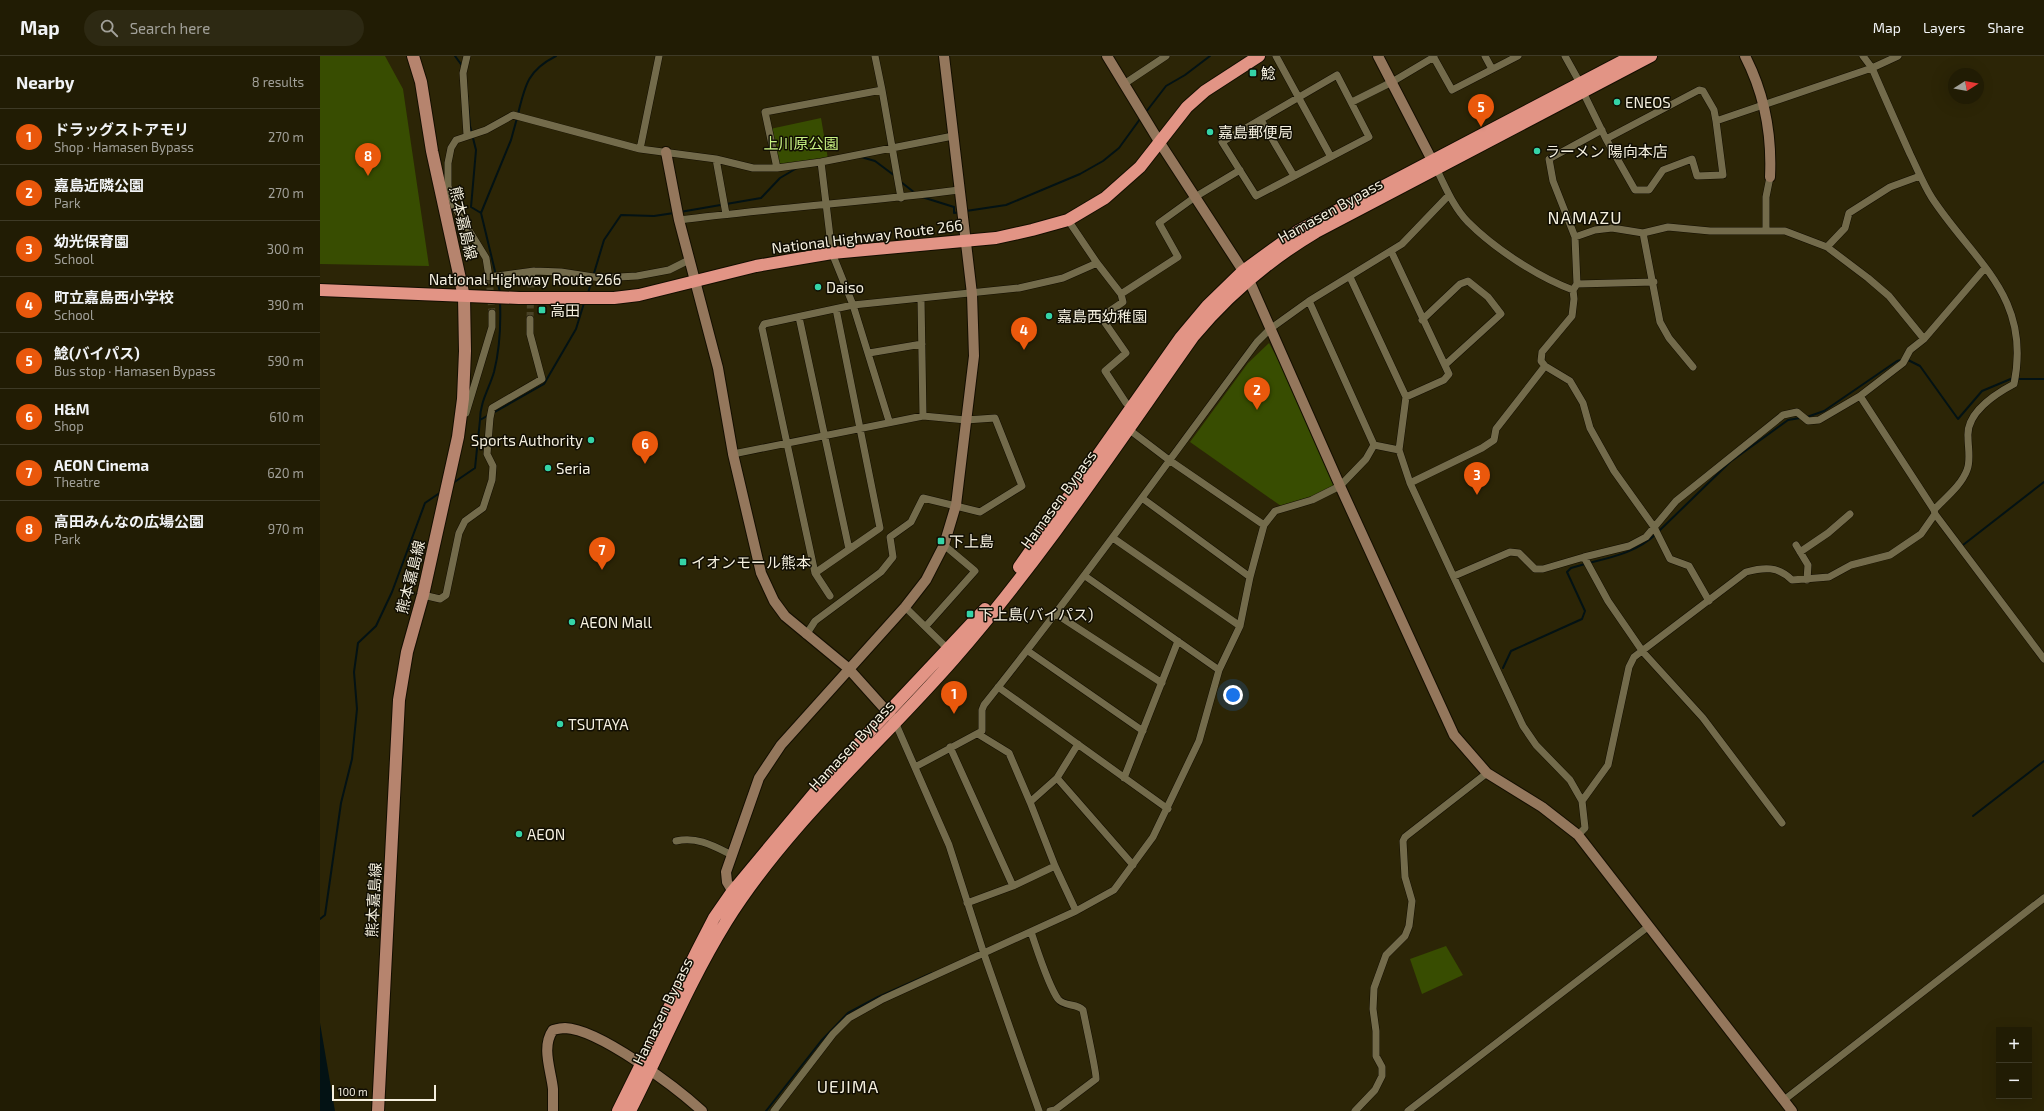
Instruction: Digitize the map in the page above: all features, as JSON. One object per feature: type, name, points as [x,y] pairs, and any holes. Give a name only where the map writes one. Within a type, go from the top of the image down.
[{"type":"highway","name":"National Highway Route 266","points":[[320,290],[464,297],[614,298],[639,295],[694,280],[756,266],[832,253],[996,238],[1068,220],[1105,198],[1140,167],[1187,107],[1205,91],[1259,56]]},
{"type":"highway","name":"Hamasen Bypass","points":[[630,1111],[693,982],[726,921],[772,859],[828,793],[895,722],[951,655],[1124,426],[1181,337],[1207,306],[1246,276],[1298,231],[1435,166],[1582,87],[1632,56]]},
{"type":"highway","name":"Hamasen Bypass","points":[[1582,87],[1651,56]]},
{"type":"highway","name":"Hamasen Bypass","points":[[618,1111],[640,1064],[714,918],[732,892],[831,774],[889,711],[951,655]]},
{"type":"main road","name":"熊本嘉島線","points":[[378,1111],[399,700],[407,652],[423,595],[458,437],[464,359],[464,297],[432,152],[421,82],[413,56]]},
{"type":"street","points":[[467,56],[463,73],[467,135]]},
{"type":"street","points":[[640,149],[659,56]]},
{"type":"street","points":[[875,56],[901,198]]},
{"type":"street","points":[[740,902],[732,892],[725,877],[758,778],[781,744],[848,668],[905,607],[930,574],[944,545],[956,505],[974,356],[972,294],[944,56]]},
{"type":"street","points":[[1108,56],[1160,143],[1246,276],[1340,486],[1454,734],[1487,773],[1542,806],[1578,835],[1792,1111]]},
{"type":"street","points":[[1124,84],[1166,56]]},
{"type":"street","points":[[1276,56],[1331,157]]},
{"type":"street","points":[[1378,56],[1449,195],[1468,222],[1507,254],[1539,275],[1575,287],[1654,282]]},
{"type":"street","points":[[1352,102],[1392,82],[1433,56],[1452,90],[1518,56]]},
{"type":"street","points":[[1485,56],[1492,69]]},
{"type":"street","points":[[1565,56],[1582,87],[1606,139],[1635,190],[1648,190],[1663,170],[1692,159],[1697,176],[1722,175],[1714,110],[1703,91],[1699,90],[1606,139]]},
{"type":"street","points":[[1745,56],[1755,75],[1764,104],[1770,151],[1770,177],[1766,197],[1766,231]]},
{"type":"street","points":[[1582,800],[1608,765],[1629,667],[1634,657],[1746,572],[1757,569],[1777,569],[1784,572],[1792,580],[1807,580],[1829,577],[1851,565],[1890,555],[1920,534],[1934,512],[1961,482],[1968,469],[1969,462],[1967,435],[1968,427],[1973,419],[1990,399],[2014,384],[2018,346],[2017,334],[2013,318],[1997,282],[1931,197],[1920,176],[1872,68],[1863,56]]},
{"type":"street","points":[[1716,121],[1872,68],[1898,56]]},
{"type":"street","points":[[1337,75],[1369,137],[1256,196],[1222,142],[1298,97],[1337,75]]},
{"type":"street","points":[[776,168],[765,112],[882,90]]},
{"type":"street","points":[[689,260],[669,270],[637,276],[600,278],[561,272],[534,271],[489,276],[486,258],[454,206],[448,186],[448,163],[451,148],[456,140],[467,135],[486,130],[512,115],[640,149],[716,159],[753,168],[776,168],[821,162],[953,136]]},
{"type":"street","points":[[1261,120],[1294,176]]},
{"type":"street","points":[[1602,130],[1549,159],[1553,181],[1575,237],[1575,287],[1572,316],[1542,352],[1541,361],[1545,366],[1570,381],[1583,403],[1590,428],[1614,471],[1654,527],[1670,559],[1689,566],[1709,601]]},
{"type":"street","points":[[666,152],[679,220],[718,368],[733,454],[761,573],[774,601],[785,616],[806,635],[848,668],[889,711],[895,722],[949,845],[984,954],[1039,1111]]},
{"type":"street","points":[[716,159],[726,214]]},
{"type":"street","points":[[821,162],[832,253],[853,305],[889,421]]},
{"type":"street","points":[[1121,294],[1178,257],[1159,223],[1195,197],[1240,170]]},
{"type":"street","points":[[1827,247],[1846,228],[1849,213],[1890,187],[1920,176]]},
{"type":"street","points":[[679,220],[726,214],[901,198],[959,190]]},
{"type":"street","points":[[915,767],[978,734],[983,727],[982,710],[998,687],[1085,576],[1257,342],[1270,329],[1309,301],[1402,244],[1449,195]]},
{"type":"street","points":[[1068,220],[1121,294],[1123,302],[1101,316],[1126,353],[1105,371],[1126,403]]},
{"type":"street","points":[[1575,237],[1595,230],[1612,228],[1643,233],[1668,227],[1710,231],[1785,231],[1827,247],[1890,296],[1924,339]]},
{"type":"street","points":[[1643,233],[1654,282],[1660,322],[1669,338],[1693,367]]},
{"type":"street","points":[[1391,251],[1422,320],[1449,374],[1444,380],[1406,397]]},
{"type":"street","points":[[830,596],[815,573],[762,328],[764,324],[853,305],[1019,288],[1063,278],[1097,262]]},
{"type":"street","points":[[1454,576],[1510,552],[1519,553],[1535,569],[1543,569],[1629,546],[1646,537],[1686,493],[1783,415],[1797,412],[1808,421],[1819,420],[1860,396],[1903,363],[1910,350],[1924,339],[1985,268]]},
{"type":"street","points":[[531,281],[531,275],[534,271]]},
{"type":"street","points":[[1350,277],[1406,397],[1399,450],[1410,482],[1523,726],[1536,745],[1570,780],[1582,800],[1585,828],[1578,835]]},
{"type":"street","points":[[1422,320],[1460,284],[1468,281],[1488,297],[1501,314],[1445,365]]},
{"type":"street","points":[[920,299],[923,416]]},
{"type":"street","points":[[1309,301],[1374,445]]},
{"type":"street","points":[[815,573],[880,528],[836,309]]},
{"type":"street","points":[[458,437],[492,327],[492,313]]},
{"type":"street","points":[[799,317],[849,549]]},
{"type":"street","points":[[423,595],[440,599],[446,595],[460,533],[465,521],[483,508],[492,480],[493,466],[487,454],[492,408],[542,379],[530,334],[530,319]]},
{"type":"street","points":[[869,353],[922,344]]},
{"type":"street","points":[[1410,482],[1482,448],[1494,440],[1496,429],[1545,366]]},
{"type":"street","points":[[1860,396],[1934,512],[2044,658]]},
{"type":"street","points":[[733,454],[889,421],[923,416],[966,420],[995,418],[1022,486],[980,512],[923,498],[911,522],[890,537],[894,556],[881,572],[815,621],[806,635]]},
{"type":"street","points":[[1124,426],[1169,460],[1264,525]]},
{"type":"street","points":[[1374,445],[1399,450]]},
{"type":"street","points":[[774,1111],[833,1034],[850,1018],[883,999],[1076,911],[1114,890],[1153,837],[1168,809],[1199,740],[1219,670],[1240,626],[1250,577],[1264,525],[1275,511],[1312,500],[1340,486],[1366,459],[1374,445]]},
{"type":"street","points":[[1142,498],[1250,577]]},
{"type":"street","points":[[1800,552],[1828,533],[1850,514]]},
{"type":"street","points":[[1113,538],[1240,626]]},
{"type":"street","points":[[926,626],[975,571],[944,545]]},
{"type":"street","points":[[1796,545],[1808,565],[1807,580]]},
{"type":"street","points":[[1584,557],[1608,601],[1642,652],[1703,718],[1782,823]]},
{"type":"street","points":[[1085,576],[1219,670]]},
{"type":"street","points":[[905,607],[926,626],[951,655]]},
{"type":"street","points":[[1056,614],[1162,683]]},
{"type":"street","points":[[1124,778],[1178,641]]},
{"type":"street","points":[[1028,650],[1143,731]]},
{"type":"street","points":[[998,687],[1168,809]]},
{"type":"street","points":[[978,734],[1009,753],[1055,866],[1076,911]]},
{"type":"street","points":[[1030,802],[1057,778],[1078,744]]},
{"type":"street","points":[[950,748],[1013,886]]},
{"type":"street","points":[[1355,1111],[1375,1090],[1382,1076],[1382,1067],[1376,1056],[1376,1031],[1373,1009],[1374,988],[1386,955],[1405,936],[1409,926],[1412,901],[1405,877],[1403,841],[1405,836],[1487,773]]},
{"type":"street","points":[[1057,778],[1133,865]]},
{"type":"street","points":[[676,841],[693,839],[706,843],[732,855]]},
{"type":"street","points":[[967,903],[1013,886],[1055,866]]},
{"type":"street","points":[[1784,1100],[2044,898]]},
{"type":"street","points":[[1408,1111],[1649,926]]},
{"type":"street","points":[[1031,932],[1043,966],[1059,1000],[1067,1004],[1081,1007],[1083,1010],[1092,1061],[1097,1075],[1096,1079],[1055,1110],[1050,1111]]},
{"type":"street","points":[[553,1111],[552,1087],[546,1048],[548,1037],[553,1030],[564,1028],[579,1031],[601,1040],[651,1070],[685,1095],[702,1111]]},
{"type":"green space","points":[[320,56],[385,56],[403,89],[429,266],[320,264]]},
{"type":"green space","name":"上川原公園","points":[[821,118],[828,159],[776,166],[770,129]]},
{"type":"green space","points":[[1269,343],[1288,378],[1334,486],[1311,497],[1281,506],[1190,442],[1248,363]]},
{"type":"green space","points":[[1446,946],[1463,975],[1422,994],[1410,959]]},
{"type":"shaded area","points":[[320,1023],[335,1111],[320,1111]]},
{"type":"waterway","points":[[455,56],[463,67]]},
{"type":"waterway","points":[[518,114],[529,79],[539,67],[556,56]]},
{"type":"waterway","points":[[1146,112],[1166,86],[1185,75],[1210,56]]},
{"type":"waterway","points":[[465,71],[470,126],[476,150],[471,207],[481,213]]},
{"type":"waterway","points":[[500,292],[481,213],[511,140],[517,118]]},
{"type":"waterway","points":[[966,211],[1006,205],[1080,174],[1103,161],[1119,148],[1140,119]]},
{"type":"waterway","points":[[861,157],[875,161],[895,176]]},
{"type":"waterway","points":[[680,212],[761,198],[780,178],[797,168]]},
{"type":"waterway","points":[[901,182],[915,193]]},
{"type":"waterway","points":[[922,197],[954,207],[954,213],[960,212]]},
{"type":"waterway","points":[[588,293],[604,240],[621,215],[654,216],[674,213]]},
{"type":"waterway","points":[[480,420],[481,407],[494,372],[498,354],[500,301]]},
{"type":"waterway","points":[[493,413],[544,384],[576,329],[584,303]]},
{"type":"waterway","points":[[1807,417],[1824,411],[1897,361],[1901,360]]},
{"type":"waterway","points":[[1908,360],[1920,366],[1958,419],[1982,391],[2013,378]]},
{"type":"waterway","points":[[2017,379],[2044,379]]},
{"type":"waterway","points":[[453,483],[475,468],[480,420],[487,416]]},
{"type":"waterway","points":[[1659,531],[1730,462],[1788,420],[1800,418]]},
{"type":"waterway","points":[[1963,545],[2044,482]]},
{"type":"waterway","points":[[320,919],[325,915],[341,803],[352,759],[357,709],[354,672],[358,643],[376,626],[392,592],[425,503],[441,492]]},
{"type":"waterway","points":[[1589,563],[1633,550],[1656,534]]},
{"type":"waterway","points":[[1503,668],[1511,651],[1582,619],[1585,611],[1567,572],[1571,568],[1585,564]]},
{"type":"waterway","points":[[1973,816],[2044,761]]},
{"type":"waterway","points":[[766,1111],[821,1041],[848,1013],[878,997],[932,973]]},
{"type":"tunnel","points":[[489,277],[492,313]]},
{"type":"tunnel","points":[[530,319],[531,281]]},
{"type":"place","name":"鯰","points":[[1253,73]]},
{"type":"place","name":"ENEOS","points":[[1617,102]]},
{"type":"place","name":"鯰(バイパス)","points":[[1481,127]]},
{"type":"place","name":"嘉島郵便局","points":[[1210,132]]},
{"type":"place","name":"ラーメン 陽向本店","points":[[1537,151]]},
{"type":"place","name":"高田みんなの広場公園","points":[[368,176]]},
{"type":"place","name":"Daiso","points":[[818,287]]},
{"type":"place","name":"高田","points":[[542,310]]},
{"type":"place","name":"嘉島西幼稚園","points":[[1049,316]]},
{"type":"place","name":"町立嘉島西小学校","points":[[1024,350]]},
{"type":"place","name":"嘉島近隣公園","points":[[1257,410]]},
{"type":"place","name":"Sports Authority","points":[[591,440]]},
{"type":"place","name":"H&M","points":[[645,464]]},
{"type":"place","name":"Seria","points":[[548,468]]},
{"type":"place","name":"幼光保育園","points":[[1477,495]]},
{"type":"place","name":"下上島","points":[[941,541]]},
{"type":"place","name":"イオンモール熊本","points":[[683,562]]},
{"type":"place","name":"AEON Cinema","points":[[602,570]]},
{"type":"place","name":"下上島(バイパス)","points":[[970,614]]},
{"type":"place","name":"AEON Mall","points":[[572,622]]},
{"type":"place","name":"ドラッグストアモリ","points":[[954,714]]},
{"type":"place","name":"TSUTAYA","points":[[560,724]]},
{"type":"place","name":"AEON","points":[[519,834]]},
{"type":"district","name":"NAMAZU","points":[[1585,217]]},
{"type":"district","name":"UEJIMA","points":[[848,1086]]}]
